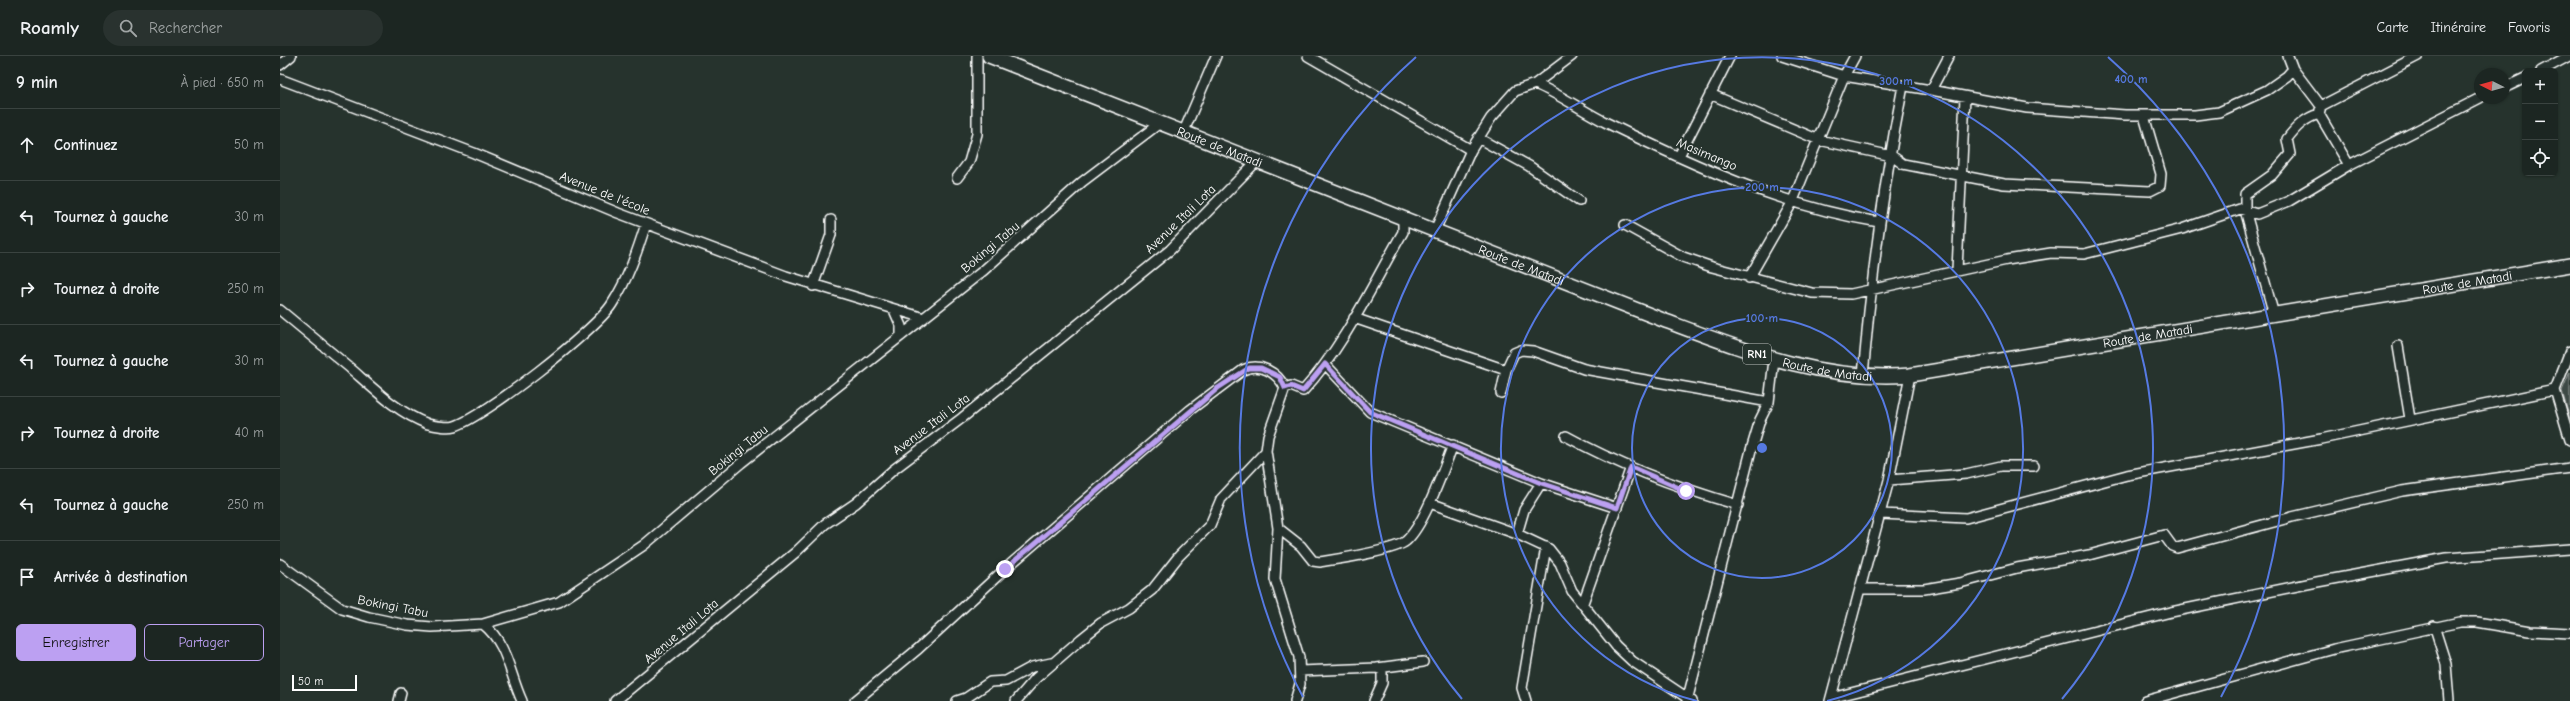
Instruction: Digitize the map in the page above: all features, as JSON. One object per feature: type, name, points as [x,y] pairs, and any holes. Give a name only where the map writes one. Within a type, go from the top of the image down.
[{"type":"highway","name":"Route de Matadi","points":[[989,56],[1184,131],[1663,320],[1774,360],[1800,367],[1863,375],[1910,375],[2570,265]]},
{"type":"street","points":[[280,65],[291,56]]},
{"type":"street","points":[[957,178],[969,162],[977,134],[977,56]]},
{"type":"street","points":[[1184,131],[1216,56]]},
{"type":"street","points":[[1308,56],[1471,150]]},
{"type":"street","points":[[1435,230],[1471,150],[1491,118],[1516,91],[1535,84],[1572,56]]},
{"type":"street","points":[[1678,156],[1730,56]]},
{"type":"street","points":[[1782,56],[1844,76],[1931,90],[2026,108],[2144,116],[2195,115],[2226,111],[2284,80],[2294,69]]},
{"type":"street","points":[[1749,278],[1792,203],[1844,76],[1855,56]]},
{"type":"street","points":[[1931,90],[1949,56]]},
{"type":"street","points":[[2288,56],[2294,69],[2320,110],[2349,165]]},
{"type":"street","points":[[2274,315],[2245,210],[2245,194],[2272,175],[2290,154],[2287,139],[2297,126],[2320,110],[2418,56]]},
{"type":"street","points":[[2547,68],[2570,56]]},
{"type":"street","points":[[2510,85],[2522,79]]},
{"type":"street","name":"Avenue de l'école","points":[[280,80],[474,153],[646,224],[813,286],[924,318]]},
{"type":"street","name":"Masimango","points":[[1535,84],[1599,119],[1678,156],[1792,203],[1842,216],[1879,222]]},
{"type":"street","points":[[1863,375],[1870,291],[1879,222],[1892,156],[1903,86]]},
{"type":"street","points":[[1710,94],[1819,140],[1892,156],[1903,164],[1961,174],[2004,184],[2150,191],[2160,186],[2161,174],[2144,116]]},
{"type":"street","points":[[1956,270],[1965,97]]},
{"type":"street","points":[[1625,225],[1683,257],[1749,278],[1812,293],[1852,294],[1956,270],[2051,253],[2084,254],[2182,229],[2240,209],[2257,214],[2289,201],[2349,165],[2474,101]]},
{"type":"street","name":"Bokingi Tabu","points":[[280,564],[342,609],[369,617],[432,627],[483,624],[559,602],[631,554],[741,463],[924,318],[1018,241],[1082,182],[1160,123]]},
{"type":"street","points":[[1478,138],[1529,166],[1578,201]]},
{"type":"street","name":"Avenue Itali Lota","points":[[615,701],[796,552],[825,524],[856,503],[893,470],[962,418],[1170,250],[1257,161]]},
{"type":"street","points":[[1285,388],[1291,386],[1303,391],[1325,364],[1354,318],[1403,232],[1403,218]]},
{"type":"street","points":[[813,286],[832,235],[831,220]]},
{"type":"street","points":[[280,310],[382,396],[407,414],[430,424],[454,427],[472,418],[523,382],[574,343],[602,317],[612,305],[625,280],[639,247],[646,224]]},
{"type":"street","points":[[894,310],[901,326],[901,336]]},
{"type":"street","points":[[1354,318],[1506,370]]},
{"type":"street","points":[[2398,346],[2410,419]]},
{"type":"street","points":[[1501,393],[1506,370],[1514,352],[1521,350],[1533,351],[1584,369],[1769,402]]},
{"type":"street","points":[[2570,351],[2556,390],[2570,440]]},
{"type":"street","points":[[1430,503],[1517,534],[1546,547],[1560,563],[1572,591],[1584,602],[1616,646],[1632,661],[1689,700],[1751,450],[1760,420],[1769,402],[1774,360]]},
{"type":"street","points":[[1325,364],[1370,412],[1424,436],[1453,445],[1541,483],[1617,508]]},
{"type":"street","points":[[855,701],[918,649],[1005,569],[1218,388],[1243,370],[1256,367],[1280,377],[1285,388],[1268,436],[1266,451],[1278,528],[1276,579],[1293,631],[1300,671],[1295,701]]},
{"type":"street","points":[[1910,375],[1881,514],[1831,700],[2171,612],[2317,582],[2446,558],[2570,549]]},
{"type":"street","points":[[1881,514],[1966,518],[2127,475],[2321,439],[2410,419],[2556,390]]},
{"type":"street","points":[[1566,436],[1600,455],[1686,491],[1738,505]]},
{"type":"street","points":[[1278,528],[1300,546],[1308,557],[1320,562],[1400,545],[1411,534],[1430,503],[1453,445]]},
{"type":"street","points":[[1016,701],[1026,687],[1100,624],[1129,608],[1152,590],[1179,556],[1210,525],[1220,499],[1266,451]]},
{"type":"street","points":[[1889,480],[1966,474],[2002,466],[2034,466]]},
{"type":"street","points":[[1584,602],[1631,467]]},
{"type":"street","points":[[1861,590],[1924,589],[1960,584],[2017,568],[2089,555],[2164,535],[2172,546],[2177,548],[2292,517],[2402,490],[2570,468]]},
{"type":"street","points":[[1517,534],[1524,510],[1541,483]]},
{"type":"street","points":[[1526,701],[1522,688],[1546,547]]},
{"type":"street","points":[[2144,701],[2334,649],[2434,626],[2477,622],[2530,631],[2570,633]]},
{"type":"street","points":[[483,624],[491,631],[506,654],[522,701]]},
{"type":"street","points":[[2434,626],[2446,664],[2449,701]]},
{"type":"street","points":[[1300,671],[1377,668],[1423,662]]},
{"type":"street","points":[[957,701],[966,698],[990,682],[1006,681],[1032,667],[1053,663]]},
{"type":"street","points":[[1374,701],[1383,678],[1382,670],[1377,668]]},
{"type":"shaded area","points":[[2570,372],[2570,419],[2562,391]]},
{"type":"route","points":[[1005,569],[1190,410],[1243,370],[1256,367],[1265,369],[1280,377],[1285,388],[1291,386],[1303,391],[1325,364],[1370,412],[1424,436],[1460,448],[1541,483],[1617,508],[1631,467],[1686,491]]}]
